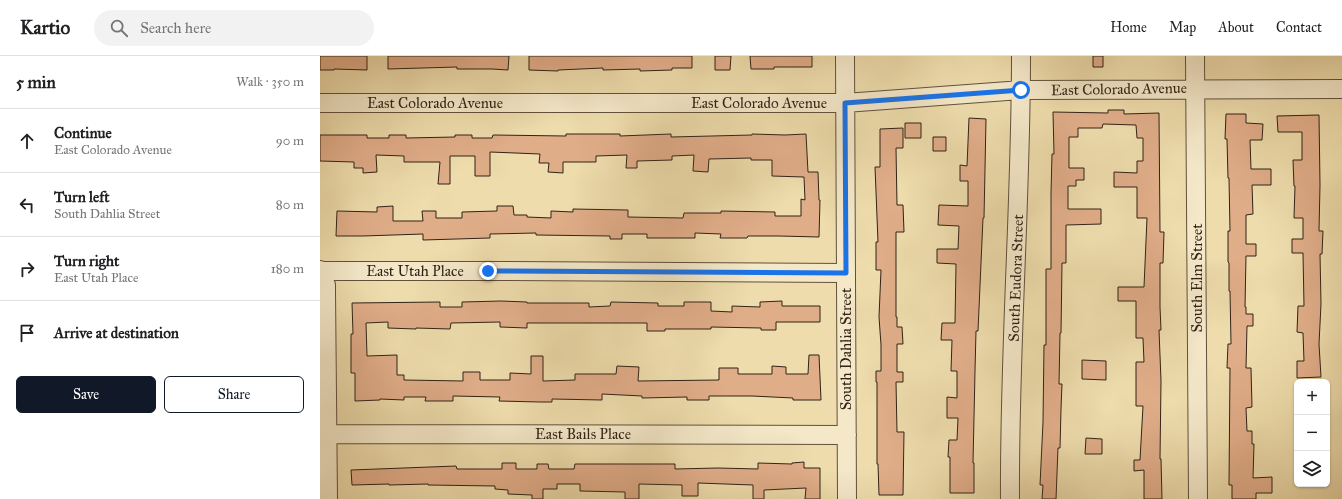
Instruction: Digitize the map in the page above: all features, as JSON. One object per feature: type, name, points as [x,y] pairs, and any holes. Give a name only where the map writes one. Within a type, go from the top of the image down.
[{"type":"street","name":"South Dahlia Street","points":[[845,56],[847,499]]},
{"type":"street","name":"South Eudora Street","points":[[1010,499],[1010,442],[1017,260],[1021,56]]},
{"type":"street","name":"South Elm Street","points":[[1196,56],[1198,499]]},
{"type":"street","name":"East Colorado Avenue","points":[[320,103],[845,103],[1021,90],[1196,88],[1342,89]]},
{"type":"street","name":"East Utah Place","points":[[320,271],[846,273]]},
{"type":"street","points":[[320,271],[326,285],[324,434],[328,499]]},
{"type":"street","name":"East Bails Place","points":[[324,434],[847,435]]},
{"type":"building","points":[[320,56],[367,56],[367,70],[320,70]]},
{"type":"building","points":[[388,56],[509,56],[508,70],[457,69],[457,67],[388,69]]},
{"type":"building","points":[[529,56],[692,56],[692,68],[640,71],[640,69],[603,70],[603,68],[558,71],[529,70]]},
{"type":"building","points":[[715,56],[731,56],[730,70],[715,70]]},
{"type":"building","points":[[750,56],[812,56],[812,67],[774,67],[774,69],[751,69]]},
{"type":"building","points":[[1093,56],[1103,56],[1103,67],[1093,67]]},
{"type":"building","points":[[1108,110],[1124,110],[1124,114],[1159,113],[1160,232],[1164,232],[1163,263],[1160,263],[1161,330],[1159,330],[1161,381],[1160,459],[1162,499],[1144,499],[1144,470],[1134,471],[1134,460],[1140,460],[1143,406],[1136,406],[1136,362],[1144,362],[1143,338],[1136,338],[1136,301],[1118,301],[1118,287],[1144,287],[1147,218],[1137,218],[1137,187],[1114,187],[1114,172],[1137,173],[1137,161],[1143,161],[1143,138],[1137,138],[1136,125],[1103,124],[1102,128],[1078,128],[1078,137],[1069,137],[1069,168],[1084,168],[1084,180],[1076,180],[1076,186],[1068,186],[1068,209],[1101,209],[1101,224],[1066,225],[1066,263],[1062,263],[1059,384],[1062,384],[1060,448],[1058,448],[1056,499],[1042,499],[1043,485],[1040,485],[1044,345],[1046,345],[1046,269],[1051,269],[1052,154],[1054,154],[1053,112],[1108,113]]},
{"type":"building","points":[[1226,114],[1246,114],[1246,123],[1263,124],[1262,140],[1250,140],[1251,169],[1271,169],[1271,185],[1252,185],[1253,214],[1246,215],[1246,244],[1256,244],[1256,256],[1246,256],[1245,307],[1246,314],[1253,314],[1253,326],[1247,326],[1246,368],[1251,368],[1252,407],[1246,408],[1247,431],[1252,431],[1252,444],[1254,444],[1253,478],[1272,477],[1272,493],[1256,493],[1256,499],[1232,499],[1232,485],[1229,485],[1230,368],[1227,368],[1228,344],[1231,344],[1228,262],[1228,231],[1230,231],[1229,178],[1227,139],[1225,139]]},
{"type":"building","points":[[1319,115],[1319,231],[1323,231],[1322,254],[1320,254],[1321,304],[1319,344],[1321,377],[1297,378],[1297,361],[1304,361],[1303,333],[1297,332],[1298,306],[1304,306],[1303,253],[1292,253],[1292,239],[1303,239],[1303,218],[1294,218],[1295,186],[1293,160],[1302,160],[1302,132],[1278,132],[1277,116]]},
{"type":"building","points":[[969,118],[986,119],[984,218],[978,331],[976,331],[973,463],[974,493],[950,493],[950,457],[948,457],[949,440],[957,440],[958,418],[947,418],[947,397],[957,398],[957,371],[951,371],[952,340],[941,340],[942,323],[955,323],[956,264],[937,263],[937,249],[958,249],[959,226],[938,225],[939,205],[968,206],[968,181],[960,181],[960,165],[967,166]]},
{"type":"building","points":[[905,123],[921,123],[921,138],[905,138]]},
{"type":"building","points":[[903,128],[903,148],[896,148],[897,205],[903,205],[904,232],[896,232],[896,317],[897,327],[902,327],[903,344],[897,344],[897,372],[903,372],[903,382],[896,382],[897,432],[904,432],[903,495],[879,495],[877,464],[876,371],[881,371],[879,317],[881,270],[876,270],[876,242],[878,242],[875,167],[880,167],[880,129]]},
{"type":"building","points":[[566,134],[620,134],[620,136],[671,134],[671,137],[806,134],[808,172],[818,172],[820,200],[819,237],[748,236],[747,238],[720,238],[721,234],[695,233],[695,238],[647,238],[647,234],[622,234],[622,239],[610,239],[610,236],[536,235],[536,233],[490,234],[490,238],[423,240],[423,234],[336,236],[337,211],[377,212],[377,207],[393,206],[393,221],[423,221],[422,211],[436,211],[436,218],[462,218],[462,212],[497,211],[497,206],[513,206],[514,215],[551,218],[551,211],[573,212],[573,209],[628,210],[628,217],[683,218],[684,213],[721,213],[721,211],[775,212],[775,216],[801,216],[801,199],[805,200],[804,177],[772,176],[772,160],[751,160],[751,158],[709,159],[708,172],[693,171],[694,155],[672,156],[672,160],[637,161],[637,168],[626,168],[627,155],[596,156],[596,162],[563,162],[563,173],[548,172],[549,163],[539,163],[540,154],[490,152],[490,176],[475,176],[475,156],[450,156],[450,184],[438,184],[440,162],[404,162],[404,156],[376,155],[377,172],[363,173],[363,168],[354,168],[354,162],[320,161],[320,135],[367,135],[367,138],[389,138],[389,135],[406,135],[406,138],[455,137],[455,135],[472,135],[472,138],[492,138],[493,135],[566,136]]},
{"type":"building","points":[[933,137],[946,137],[946,151],[933,151]]},
{"type":"building","points":[[501,301],[527,303],[589,303],[589,307],[610,306],[611,302],[658,303],[658,306],[684,306],[684,302],[711,302],[711,311],[732,312],[732,306],[760,307],[760,302],[782,301],[782,306],[820,306],[820,322],[776,322],[776,330],[761,330],[761,328],[711,327],[711,329],[665,329],[665,331],[647,331],[647,323],[527,323],[527,328],[500,327],[500,322],[451,323],[450,329],[416,329],[388,328],[388,322],[366,323],[367,356],[397,355],[397,375],[404,375],[404,380],[463,381],[463,372],[480,372],[480,380],[510,380],[510,373],[531,374],[531,356],[543,356],[543,381],[575,380],[575,374],[616,374],[617,366],[639,367],[638,381],[719,380],[719,368],[738,368],[738,374],[772,374],[772,366],[786,367],[786,374],[808,374],[809,355],[819,355],[821,400],[793,400],[793,398],[752,396],[709,396],[709,400],[687,400],[687,397],[642,398],[642,396],[602,394],[602,400],[552,399],[552,402],[499,401],[500,397],[453,396],[453,401],[425,401],[426,397],[404,397],[404,400],[380,399],[355,401],[355,373],[351,373],[351,334],[353,334],[352,303],[440,302],[440,307],[462,307],[462,302]]},
{"type":"building","points":[[1082,360],[1106,361],[1106,380],[1082,379]]},
{"type":"building","points":[[1086,438],[1102,439],[1102,454],[1085,454]]},
{"type":"building","points":[[804,462],[804,468],[820,468],[820,499],[805,499],[806,488],[764,490],[764,499],[753,499],[753,485],[698,483],[698,496],[682,496],[682,485],[639,484],[639,499],[625,499],[625,492],[580,491],[580,484],[557,484],[557,489],[543,489],[543,499],[532,499],[532,495],[508,494],[508,490],[495,489],[495,486],[428,484],[352,485],[351,470],[456,466],[457,469],[502,469],[502,463],[516,463],[516,469],[537,469],[537,464],[548,464],[549,469],[574,469],[575,464],[675,464],[675,469],[758,469],[758,463],[792,464]]},
{"type":"route","points":[[488,271],[846,273],[845,103],[1021,90]]}]
